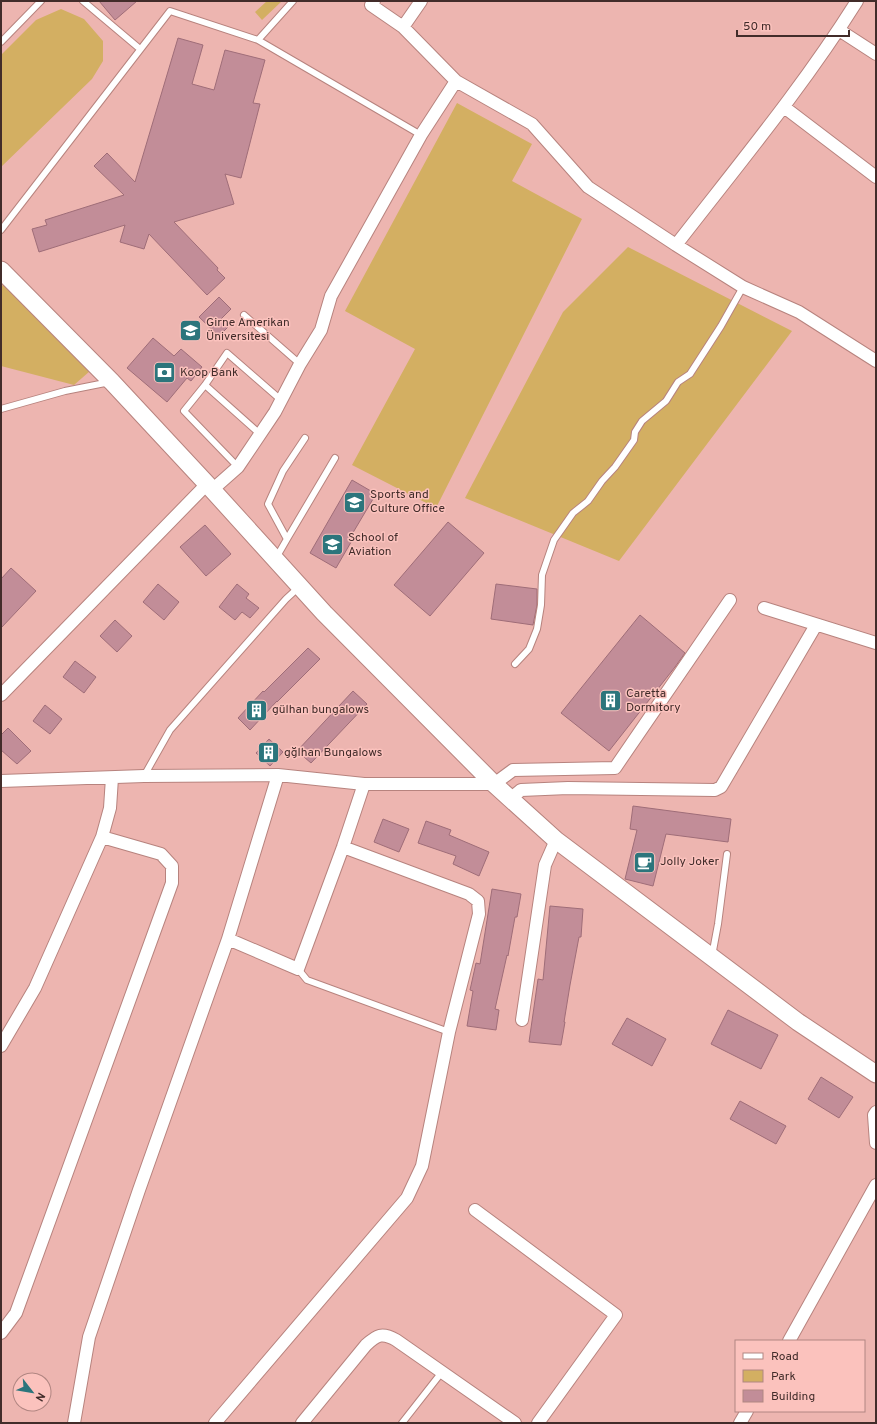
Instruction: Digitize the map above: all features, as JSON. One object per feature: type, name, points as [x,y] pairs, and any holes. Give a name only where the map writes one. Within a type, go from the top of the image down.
[{"type":"street","points":[[374,1],[371,5],[403,27],[456,80],[532,124],[588,187],[676,246],[743,287],[799,312],[876,361]]},
{"type":"street","points":[[403,27],[421,1]]},
{"type":"street","points":[[676,246],[784,107],[839,30],[857,1]]},
{"type":"street","points":[[839,30],[876,54]]},
{"type":"street","points":[[1,695],[210,487],[238,467],[281,400],[300,364],[321,330],[331,296],[421,135],[456,80]]},
{"type":"street","points":[[784,107],[876,177]]},
{"type":"street","points":[[1,270],[112,382],[210,487],[299,587],[510,799],[556,840],[712,958],[798,1022],[876,1074]]},
{"type":"street","points":[[1,781],[144,776],[278,775],[364,784],[494,784],[513,770],[615,768],[730,600]]},
{"type":"street","points":[[764,608],[876,643]]},
{"type":"street","points":[[510,799],[521,790],[568,788],[715,790],[724,782],[816,625]]},
{"type":"street","points":[[74,1423],[89,1336],[228,938],[278,775]]},
{"type":"street","points":[[1,1046],[34,988],[102,837],[110,808],[112,778]]},
{"type":"street","points":[[228,938],[298,968],[343,847],[364,784]]},
{"type":"street","points":[[1,1333],[16,1313],[172,883],[172,866],[160,854],[102,837]]},
{"type":"street","points":[[522,1020],[545,865],[556,840]]},
{"type":"street","points":[[215,1423],[407,1198],[422,1166],[449,1032],[479,914],[478,901],[470,894],[343,847]]},
{"type":"street","points":[[876,1112],[874,1115],[876,1143]]},
{"type":"street","points":[[790,1340],[876,1185]]},
{"type":"street","points":[[475,1210],[616,1314],[538,1423]]},
{"type":"street","points":[[302,1423],[366,1345],[374,1337],[380,1335],[392,1338],[513,1423]]},
{"type":"street","points":[[740,1423],[746,1412]]},
{"type":"lane","points":[[1,42],[41,1]]},
{"type":"lane","points":[[83,1],[140,49]]},
{"type":"lane","points":[[258,40],[293,1]]},
{"type":"lane","points":[[2,225],[170,11],[258,40],[421,135]]},
{"type":"lane","points":[[515,664],[529,649],[537,629],[542,575],[554,540],[573,513],[588,501],[602,481],[615,467],[634,440],[635,432],[642,422],[666,401],[678,382],[690,374],[721,326],[743,287]]},
{"type":"lane","points":[[244,315],[300,364]]},
{"type":"lane","points":[[238,467],[184,411],[206,385],[227,353],[281,400]]},
{"type":"lane","points":[[1,409],[65,391],[112,382]]},
{"type":"lane","points":[[206,385],[260,434]]},
{"type":"lane","points":[[287,539],[268,504],[283,471],[305,438]]},
{"type":"lane","points":[[275,559],[335,458]]},
{"type":"lane","points":[[144,776],[170,730],[286,599],[299,587]]},
{"type":"lane","points":[[712,958],[727,854]]},
{"type":"lane","points":[[298,968],[307,980],[449,1032]]},
{"type":"lane","points":[[402,1423],[442,1372]]},
{"type":"green space","points":[[267,1],[282,1],[262,20],[255,12]]},
{"type":"green space","points":[[61,9],[84,19],[103,41],[103,61],[92,79],[1,167],[1,55],[36,20]]},
{"type":"green space","points":[[457,103],[532,144],[512,181],[582,219],[436,508],[352,465],[415,349],[345,311]]},
{"type":"green space","points":[[628,247],[792,331],[619,561],[465,498],[563,312]]},
{"type":"green space","points":[[6,282],[90,371],[74,385],[1,366],[1,287]]},
{"type":"building","points":[[99,1],[137,1],[115,20]]},
{"type":"building","points":[[178,38],[203,45],[192,84],[214,90],[225,50],[265,60],[253,103],[260,104],[241,178],[225,174],[234,204],[174,222],[218,268],[217,270],[225,278],[207,295],[149,234],[144,249],[120,242],[125,225],[39,252],[32,229],[47,225],[45,220],[124,195],[94,166],[107,153],[135,182]]},
{"type":"building","points":[[219,297],[231,309],[221,319],[228,327],[219,336],[199,317]]},
{"type":"building","name":"Koop Bank","points":[[153,338],[174,356],[181,349],[202,367],[191,381],[187,378],[167,402],[127,368]]},
{"type":"building","points":[[352,480],[376,494],[351,536],[354,537],[336,568],[310,553]]},
{"type":"building","points":[[448,522],[484,553],[430,616],[394,585]]},
{"type":"building","points":[[205,525],[231,554],[206,576],[180,547]]},
{"type":"building","points":[[11,568],[36,591],[1,628],[1,579]]},
{"type":"building","points":[[158,584],[179,602],[164,620],[143,602]]},
{"type":"building","points":[[237,584],[249,594],[246,598],[259,608],[250,618],[242,612],[235,620],[219,607]]},
{"type":"building","points":[[496,584],[537,589],[537,605],[533,625],[491,619]]},
{"type":"building","name":"Caretta Dormitory","points":[[640,615],[685,653],[609,751],[561,713]]},
{"type":"building","points":[[115,620],[132,636],[117,652],[100,636]]},
{"type":"building","points":[[308,648],[320,659],[250,730],[238,718],[263,691],[264,692]]},
{"type":"building","points":[[75,661],[96,677],[84,693],[63,677]]},
{"type":"building","points":[[353,691],[367,704],[311,763],[297,751]]},
{"type":"building","points":[[45,705],[62,719],[50,734],[33,721]]},
{"type":"building","points":[[8,728],[31,751],[17,764],[1,750],[1,735]]},
{"type":"building","name":"gğlhan Bungalows","points":[[269,739],[283,752],[270,766],[256,753]]},
{"type":"building","points":[[633,806],[731,819],[728,842],[666,834],[653,886],[625,879],[637,830],[630,829]]},
{"type":"building","points":[[383,819],[409,829],[399,852],[374,842]]},
{"type":"building","points":[[426,821],[451,830],[449,835],[489,852],[479,876],[453,864],[456,856],[418,843]]},
{"type":"building","points":[[492,889],[521,894],[495,1009],[499,1010],[496,1030],[467,1026],[473,991],[470,990],[476,963],[480,964]]},
{"type":"building","points":[[550,906],[583,909],[581,937],[579,937],[570,985],[561,1045],[529,1042],[538,979],[543,980]]},
{"type":"building","points":[[728,1010],[778,1035],[761,1069],[711,1044]]},
{"type":"building","points":[[627,1018],[666,1039],[652,1066],[612,1044]]},
{"type":"building","points":[[821,1077],[853,1097],[839,1118],[808,1099]]},
{"type":"building","points":[[740,1101],[786,1126],[776,1144],[730,1119]]},
{"type":"place","name":"Girne Amerikan Üniversitesi","points":[[190,330]]},
{"type":"place","name":"Koop Bank","points":[[165,373]]},
{"type":"place","name":"Sports and Culture Office","points":[[355,502]]},
{"type":"place","name":"School of Aviation","points":[[332,545]]},
{"type":"place","name":"Caretta Dormitory","points":[[610,701]]},
{"type":"place","name":"gülhan bungalows","points":[[257,710]]},
{"type":"place","name":"gğlhan Bungalows","points":[[269,753]]},
{"type":"place","name":"Jolly Joker","points":[[644,862]]}]
